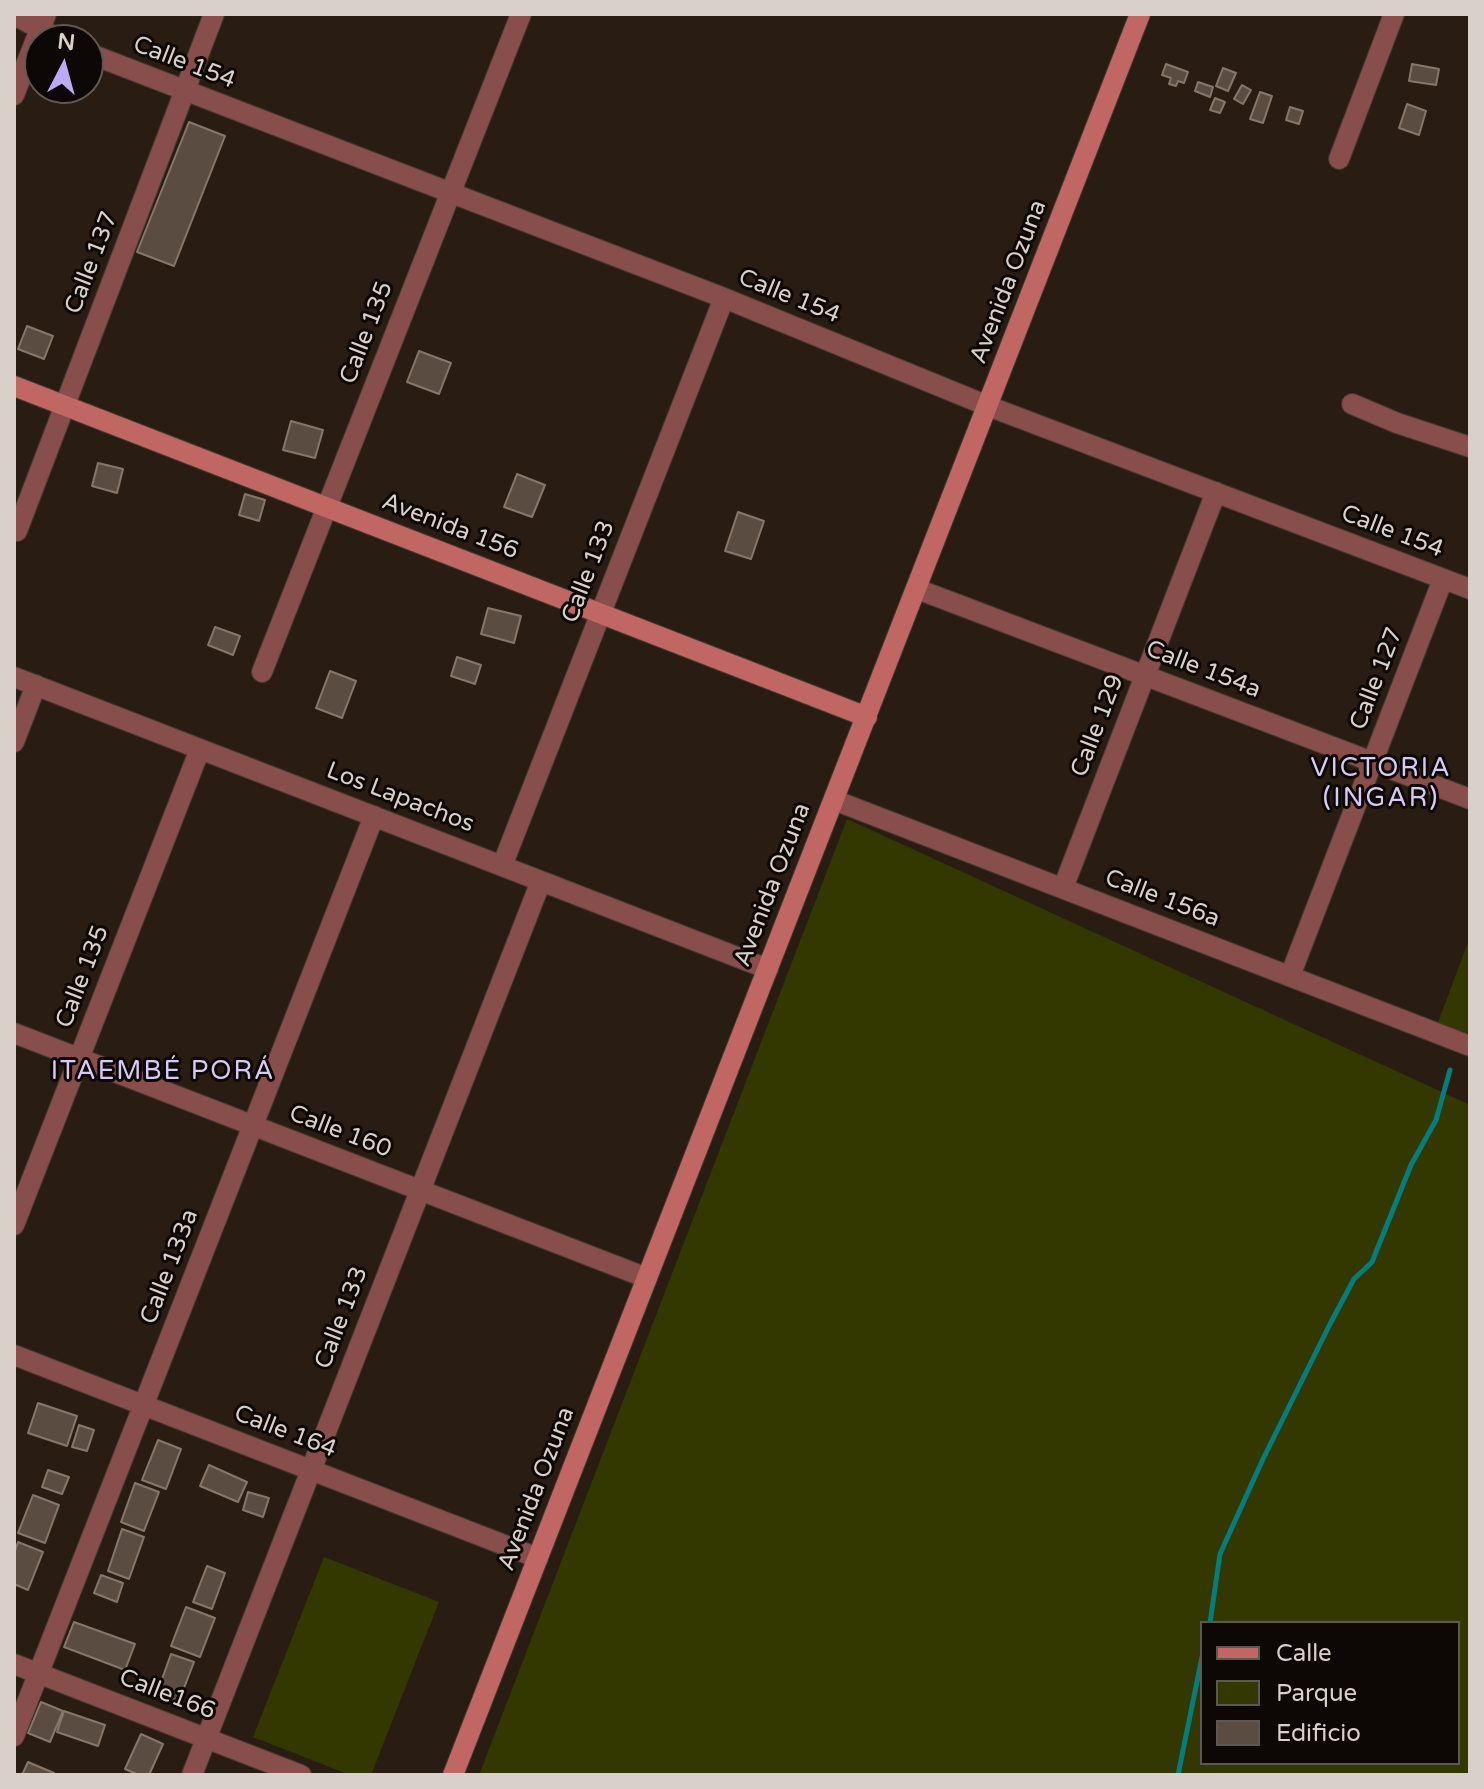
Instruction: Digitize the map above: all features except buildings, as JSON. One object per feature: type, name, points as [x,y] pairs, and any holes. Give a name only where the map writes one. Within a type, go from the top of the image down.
[{"type":"main road","name":"Avenida Ozuna","points":[[453,1775],[1140,14]]},
{"type":"main road","name":"Avenida 156","points":[[14,386],[867,717]]},
{"type":"street","name":"Calle 137","points":[[17,531],[214,14]]},
{"type":"street","name":"Calle 135","points":[[262,672],[521,14]]},
{"type":"street","points":[[1339,159],[1394,14]]},
{"type":"street","points":[[14,15],[43,22],[14,95]]},
{"type":"street","name":"Calle 154","points":[[104,59],[724,298],[988,406],[1470,589]]},
{"type":"street","name":"Calle 133","points":[[502,866],[724,298]]},
{"type":"street","points":[[1352,404],[1397,423],[1470,447]]},
{"type":"street","name":"Calle 129","points":[[1063,888],[1216,492]]},
{"type":"street","name":"Calle 127","points":[[1290,976],[1443,579]]},
{"type":"street","name":"Calle 154a","points":[[917,589],[1470,799]]},
{"type":"street","name":"Los Lapachos","points":[[14,677],[768,969]]},
{"type":"street","points":[[14,742],[36,685]]},
{"type":"street","name":"Calle 135","points":[[14,1225],[200,749]]},
{"type":"street","name":"Calle 156a","points":[[834,800],[1470,1046]]},
{"type":"street","name":"Calle 133a","points":[[14,1736],[374,816]]},
{"type":"street","name":"Calle 133","points":[[192,1775],[541,881]]},
{"type":"street","name":"Calle 160","points":[[14,1033],[647,1278]]},
{"type":"street","name":"Calle 164","points":[[14,1355],[538,1558]]},
{"type":"street","name":"Calle166","points":[[14,1664],[301,1775]]},
{"type":"green space","points":[[847,819],[1470,1105],[1470,1775],[479,1775]]},
{"type":"green space","points":[[1470,937],[1470,1037],[1437,1025]]},
{"type":"green space","points":[[324,1557],[439,1602],[371,1775],[350,1775],[253,1737]]},
{"type":"waterway","points":[[1210,1621],[1220,1554],[1330,1324],[1354,1279],[1372,1262],[1411,1165],[1436,1120],[1450,1070]]},
{"type":"waterway","points":[[1178,1775],[1200,1667]]},
{"type":"district","name":"VICTORIA (INGAR)","points":[[1381,784]]},
{"type":"district","name":"ITAEMBÉ PORÁ","points":[[163,1072]]}]
